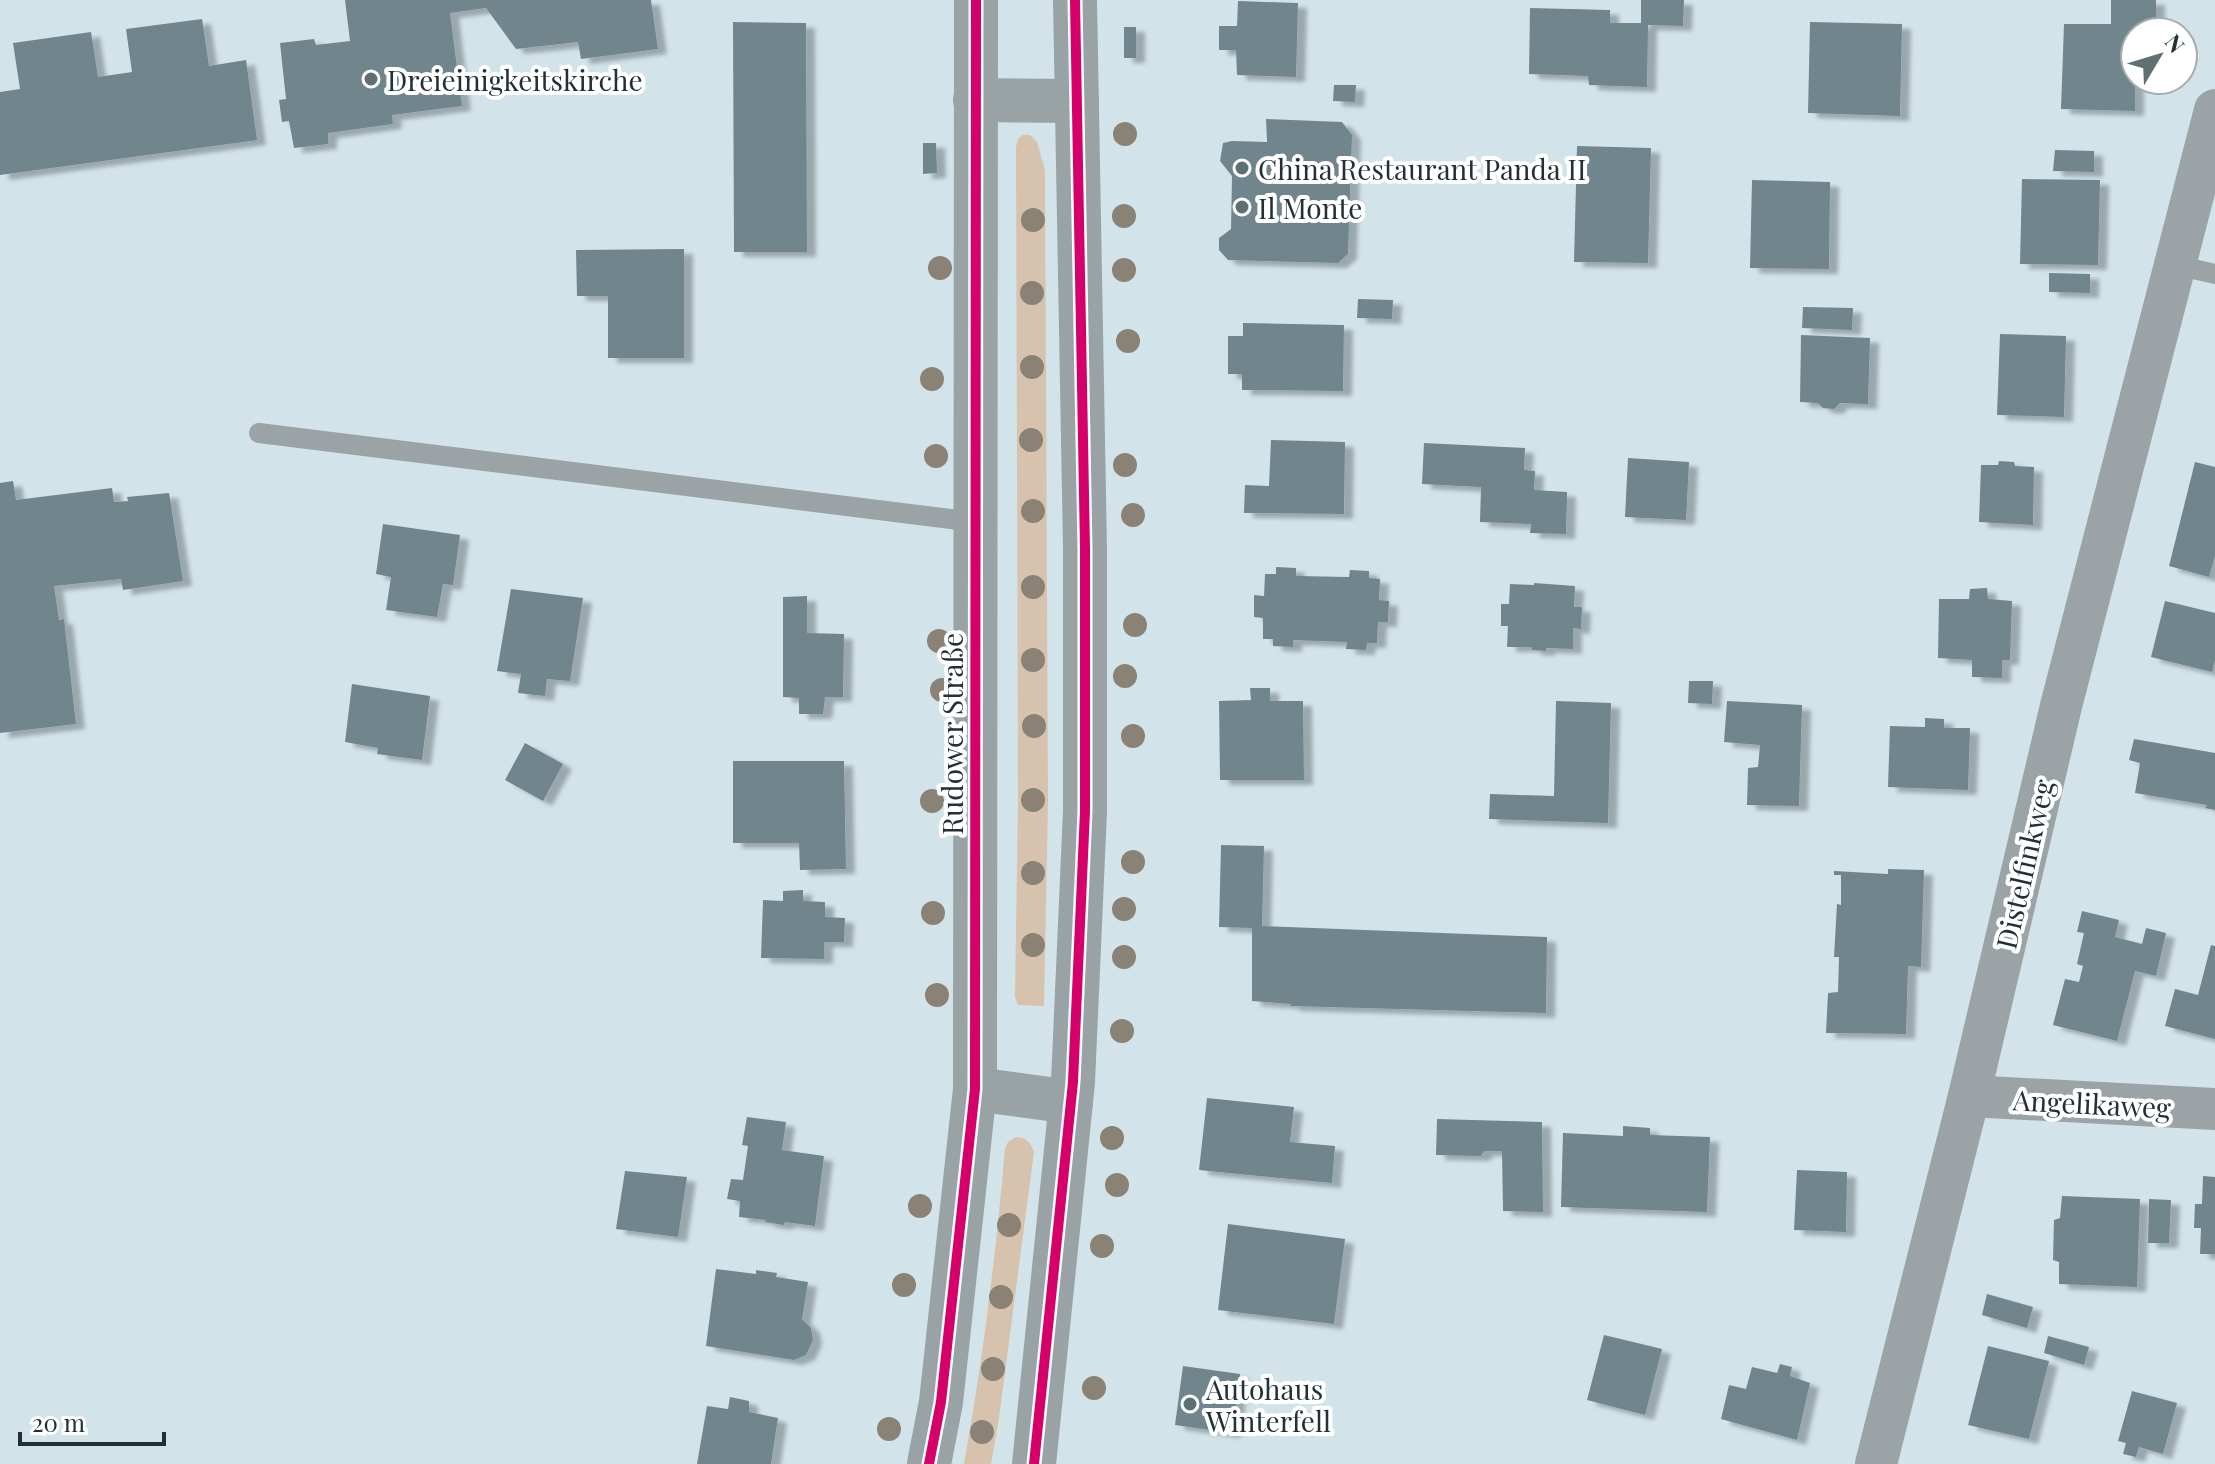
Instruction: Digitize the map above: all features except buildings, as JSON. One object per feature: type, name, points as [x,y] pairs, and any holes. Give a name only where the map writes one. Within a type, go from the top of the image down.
[{"type":"main road","name":"Rudower Straße","points":[[929,1464],[941,1402],[975,1089],[976,0]]},
{"type":"main road","points":[[1034,1464],[1071,1102],[1085,790],[1085,549],[1075,0]]},
{"type":"main road","points":[[975,100],[1077,101]]},
{"type":"main road","points":[[975,1089],[1071,1102]]},
{"type":"street","name":"Distelfinkweg","points":[[1876,1464],[1969,1096],[2061,706],[2195,269],[2215,110]]},
{"type":"street","name":"Angelikaweg","points":[[1969,1096],[2215,1109]]},
{"type":"lane","points":[[259,433],[975,522]]},
{"type":"shaded area","points":[[1023,135],[1030,135],[1037,142],[1045,170],[1048,803],[1044,1006],[1018,1005],[1015,997],[1018,800],[1016,147]]},
{"type":"shaded area","points":[[1016,1137],[1028,1141],[1034,1152],[999,1418],[991,1464],[964,1464],[988,1306],[1005,1148]]},
{"type":"cycle path","points":[[929,1464],[941,1402],[975,1089],[976,0]]},
{"type":"cycle path","points":[[1034,1464],[1073,1082],[1085,811],[1085,549],[1075,0]]},
{"type":"place","name":"Dreieinigkeitskirche","points":[[371,79]]},
{"type":"place","name":"China Restaurant Panda II","points":[[1242,168]]},
{"type":"place","name":"Il Monte","points":[[1242,207]]},
{"type":"place","name":"Autohaus Winterfell","points":[[1190,1404]]}]
